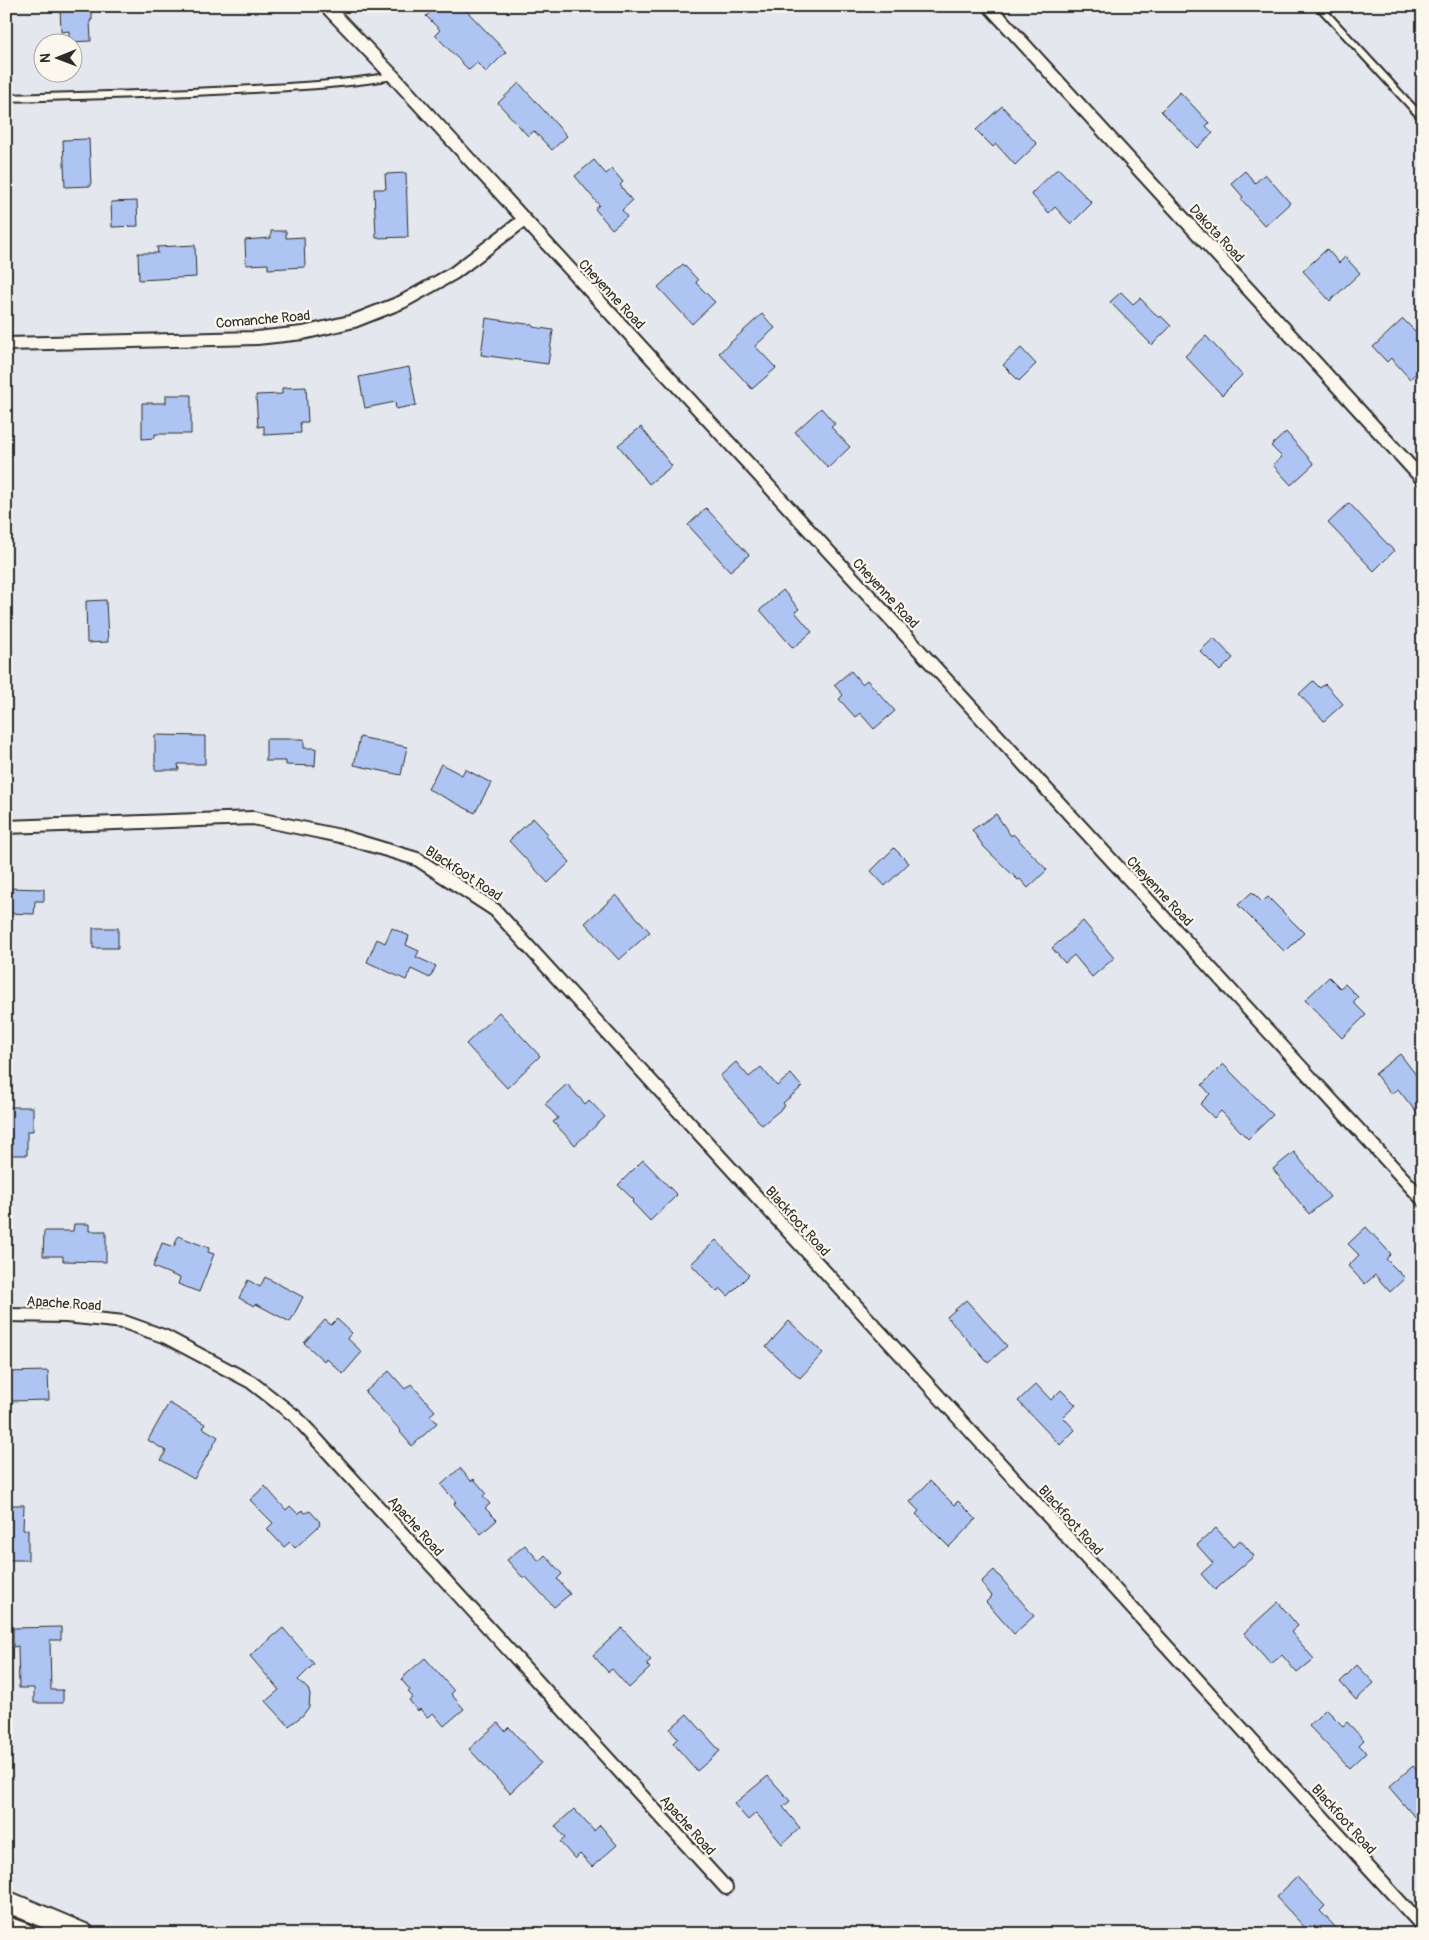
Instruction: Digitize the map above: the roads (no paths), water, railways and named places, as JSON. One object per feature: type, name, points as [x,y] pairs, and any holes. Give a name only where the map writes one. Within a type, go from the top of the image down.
[{"type":"main road","points":[[6,1901],[84,1934]]},
{"type":"main road","points":[[6,1926],[25,1934]]},
{"type":"street","name":"Cheyenne Road","points":[[326,6],[393,76],[1423,1200]]},
{"type":"street","name":"Dakota Road","points":[[989,6],[1423,480]]},
{"type":"street","name":"Comanche Road","points":[[6,344],[257,338],[303,333],[354,321],[402,302],[454,274],[524,220]]},
{"type":"street","name":"Blackfoot Road","points":[[6,827],[253,818],[340,836],[417,859],[495,910],[1423,1927]]},
{"type":"street","name":"Apache Road","points":[[6,1315],[66,1316],[124,1322],[166,1337],[198,1353],[251,1382],[289,1411],[726,1888]]},
{"type":"lane","points":[[1319,6],[1423,119]]},
{"type":"lane","points":[[6,98],[151,94],[286,87],[354,82],[393,76]]}]
